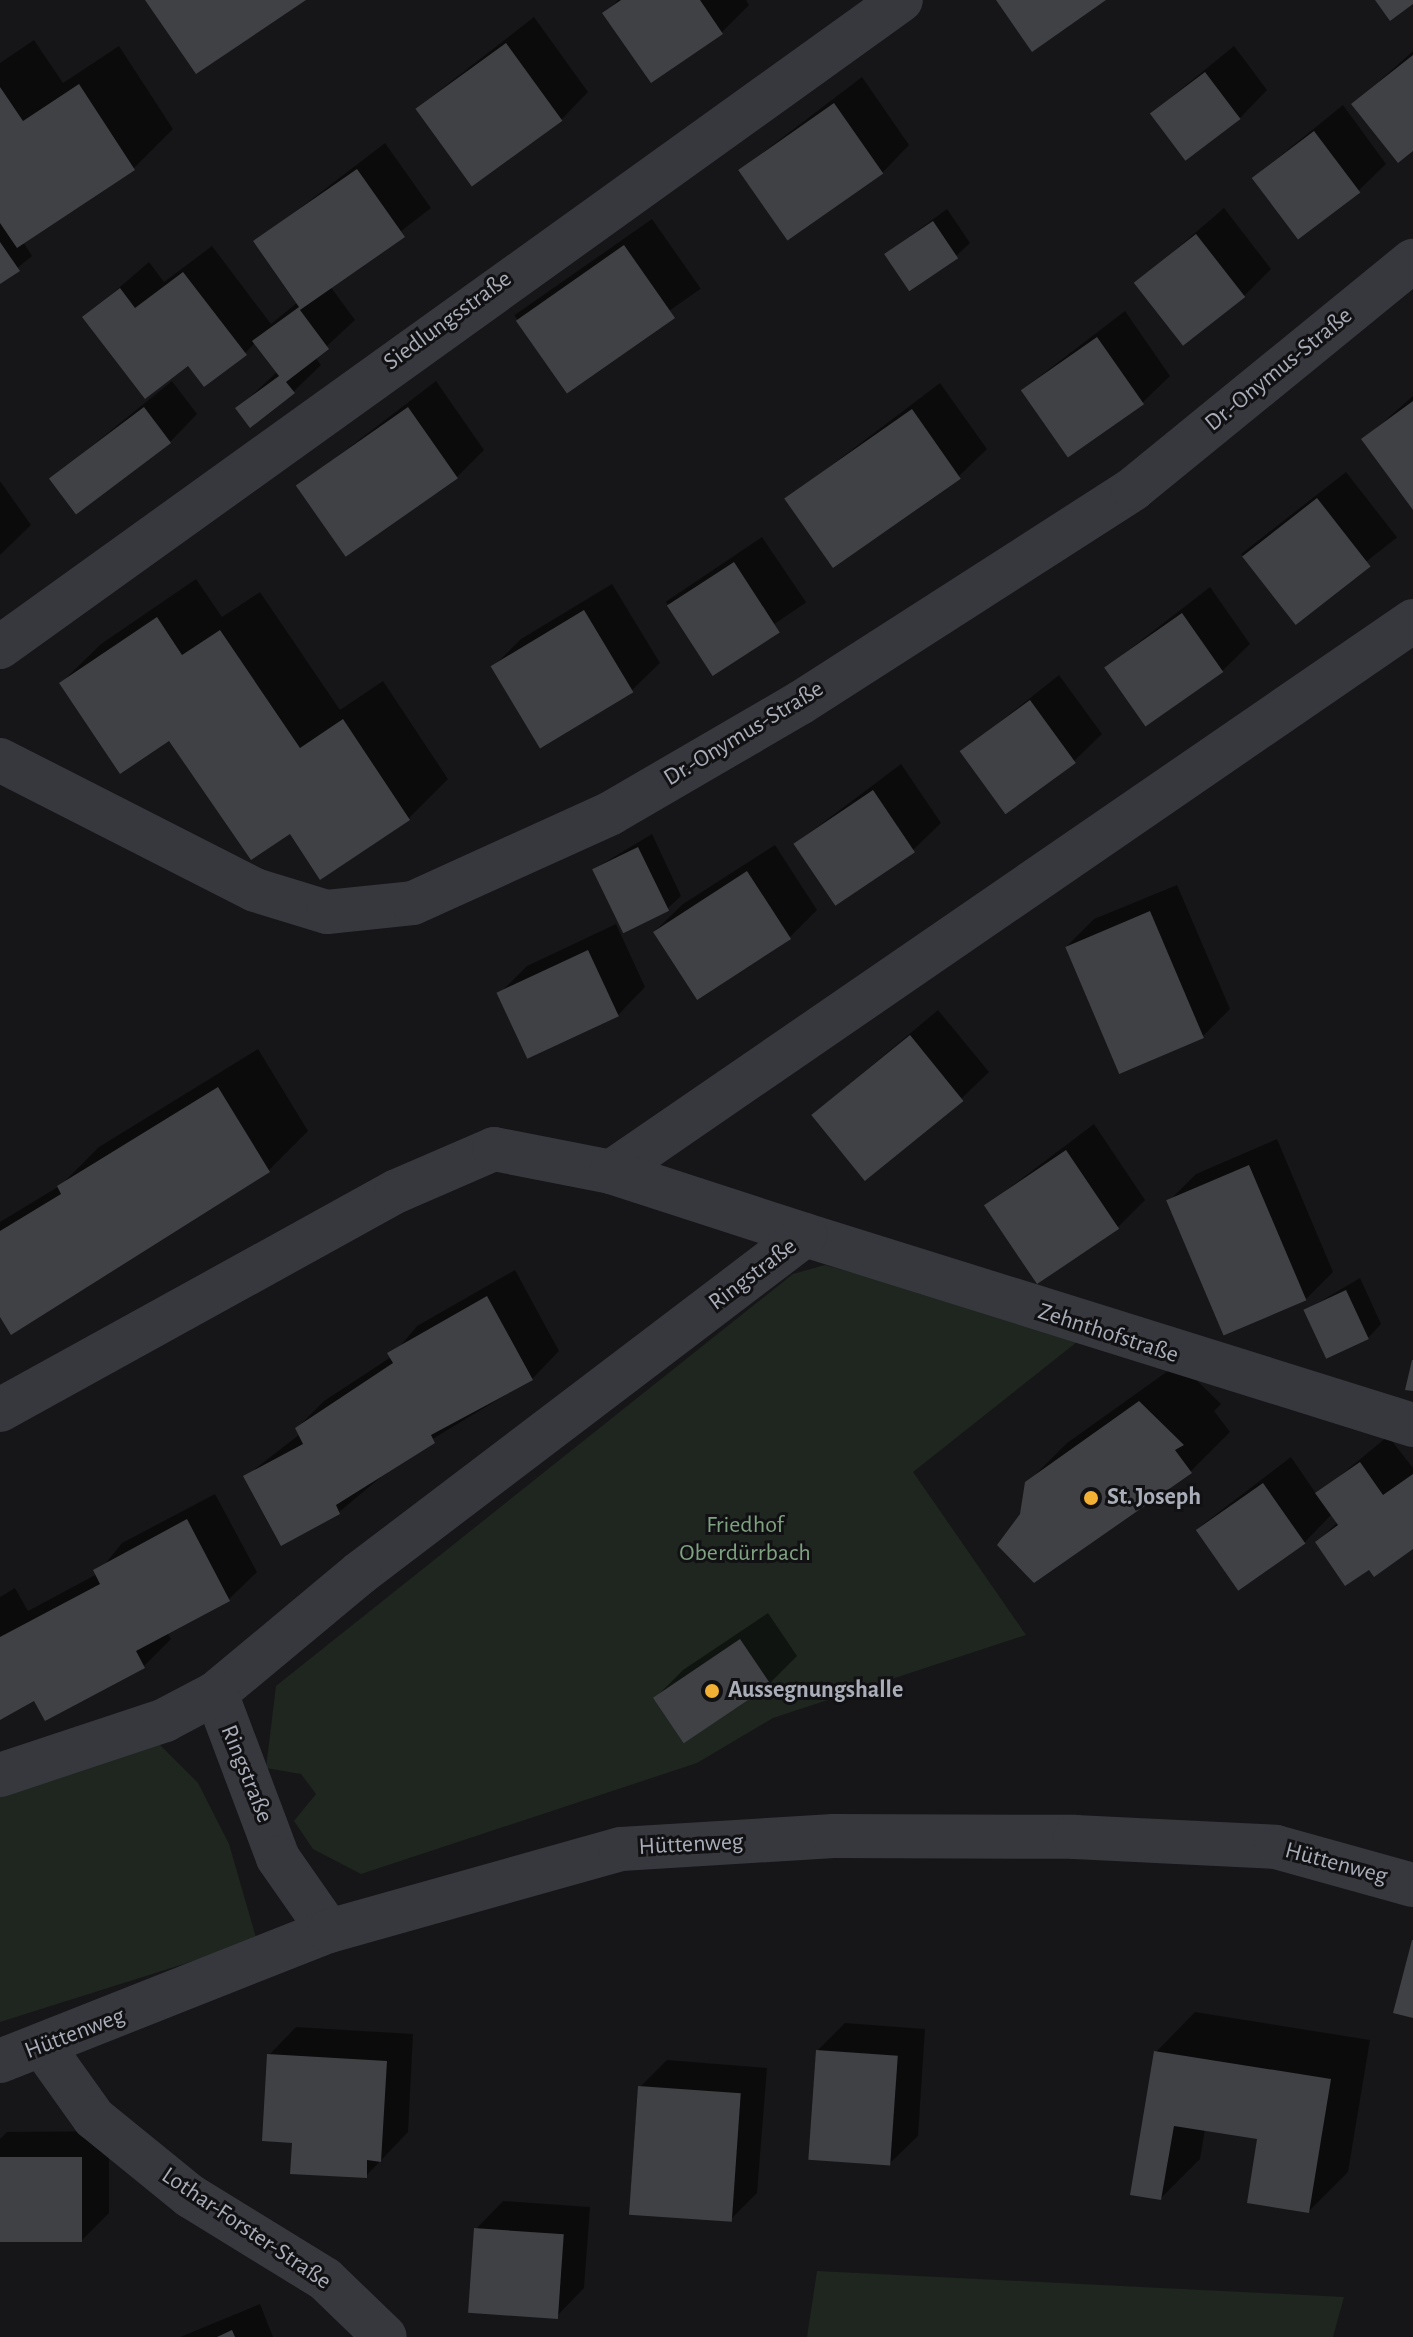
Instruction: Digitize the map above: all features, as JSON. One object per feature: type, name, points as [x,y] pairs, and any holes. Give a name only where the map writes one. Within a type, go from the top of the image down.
[{"type":"street","name":"Siedlungsstraße","points":[[0,647],[901,0]]},
{"type":"street","name":"Dr.-Onymus-Straße","points":[[3,765],[255,890],[327,912],[413,903],[611,813],[800,703],[1107,506],[1413,261]]},
{"type":"street","points":[[611,1172],[1413,621]]},
{"type":"street","name":"Ringstraße","points":[[0,1410],[397,1191],[494,1149],[611,1172],[805,1235]]},
{"type":"street","name":"Ringstraße","points":[[329,1931],[278,1858],[216,1693],[360,1573],[805,1235]]},
{"type":"street","name":"Zehnthofstraße","points":[[805,1235],[1413,1425]]},
{"type":"street","points":[[0,1775],[165,1720],[216,1693]]},
{"type":"street","name":"Hüttenweg","points":[[0,2061],[44,2048],[329,1931],[621,1849],[834,1836],[1025,1835],[1276,1847],[1413,1885]]},
{"type":"street","name":"Lothar-Forster-Straße","points":[[44,2048],[94,2118],[190,2196],[325,2279],[385,2337]]},
{"type":"green space","name":"Friedhof Oberdürrbach","points":[[825,1265],[1082,1338],[913,1472],[1026,1635],[773,1718],[697,1763],[361,1874],[313,1849],[294,1821],[316,1794],[301,1774],[266,1768],[276,1686],[793,1274]]},
{"type":"green space","points":[[157,1742],[198,1783],[229,1844],[257,1941],[0,2022],[0,1795]]},
{"type":"green space","points":[[817,2271],[1344,2297],[1333,2337],[807,2337]]},
{"type":"building","points":[[145,0],[306,0],[196,74]]},
{"type":"building","points":[[621,0],[700,0],[723,34],[651,83],[602,13]]},
{"type":"building","points":[[996,0],[1106,0],[1032,52]]},
{"type":"building","points":[[1375,0],[1413,0],[1413,4],[1390,21]]},
{"type":"building","points":[[506,43],[562,121],[472,186],[415,109]]},
{"type":"building","points":[[1413,55],[1413,151],[1398,163],[1351,104]]},
{"type":"building","points":[[1205,72],[1241,119],[1185,161],[1150,114]]},
{"type":"building","points":[[79,84],[135,170],[17,248],[0,223],[0,87],[23,121]]},
{"type":"building","points":[[834,103],[883,173],[787,241],[738,170]]},
{"type":"building","points":[[1314,131],[1360,192],[1298,239],[1252,178]]},
{"type":"building","points":[[357,169],[405,237],[300,310],[329,349],[286,382],[295,393],[250,428],[235,408],[279,376],[252,341],[299,307],[253,241]]},
{"type":"building","points":[[933,221],[958,258],[909,291],[884,254]]},
{"type":"building","points":[[1196,234],[1245,297],[1183,346],[1134,283]]},
{"type":"building","points":[[0,242],[20,271],[0,284]]},
{"type":"building","points":[[624,245],[675,318],[567,394],[516,321]]},
{"type":"building","points":[[183,272],[247,355],[204,387],[188,366],[145,399],[82,317],[120,288],[135,308]]},
{"type":"building","points":[[1097,337],[1144,404],[1068,458],[1021,390]]},
{"type":"building","points":[[1413,401],[1413,510],[1361,439]]},
{"type":"building","points":[[144,407],[171,443],[76,515],[49,479]]},
{"type":"building","points":[[408,407],[458,478],[346,557],[296,486]]},
{"type":"building","points":[[912,409],[961,479],[833,568],[784,498]]},
{"type":"building","points":[[1317,498],[1371,567],[1296,625],[1242,556]]},
{"type":"building","points":[[734,562],[780,632],[713,676],[667,606]]},
{"type":"building","points":[[584,610],[633,692],[540,748],[491,666]]},
{"type":"building","points":[[1182,613],[1223,672],[1145,726],[1104,667]]},
{"type":"building","points":[[157,617],[182,655],[220,630],[300,748],[343,719],[410,820],[320,880],[290,834],[251,860],[169,741],[120,774],[59,683]]},
{"type":"building","points":[[1030,700],[1076,763],[1005,814],[960,751]]},
{"type":"building","points":[[873,790],[915,852],[835,906],[793,844]]},
{"type":"building","points":[[638,847],[669,911],[623,933],[592,869]]},
{"type":"building","points":[[747,871],[791,939],[697,1000],[653,932]]},
{"type":"building","points":[[1150,911],[1204,1038],[1119,1074],[1065,947]]},
{"type":"building","points":[[588,950],[619,1016],[527,1059],[496,993]]},
{"type":"building","points":[[910,1035],[963,1101],[865,1181],[811,1115]]},
{"type":"building","points":[[218,1087],[270,1172],[11,1335],[0,1317],[0,1231],[61,1194],[57,1186]]},
{"type":"building","points":[[1066,1150],[1119,1229],[1037,1284],[984,1205]]},
{"type":"building","points":[[1249,1165],[1306,1300],[1224,1335],[1166,1200]]},
{"type":"building","points":[[1346,1290],[1369,1339],[1326,1359],[1303,1310]]},
{"type":"building","points":[[487,1296],[533,1380],[431,1435],[435,1443],[336,1505],[340,1514],[281,1546],[243,1476],[303,1444],[295,1428],[393,1363],[387,1353]]},
{"type":"building","points":[[1413,1360],[1413,1391],[1405,1390]]},
{"type":"building","name":"St. Joseph","points":[[1139,1401],[1184,1445],[1175,1450],[1192,1473],[1034,1583],[997,1545],[1020,1514],[1025,1482]]},
{"type":"building","points":[[1360,1462],[1383,1495],[1413,1474],[1413,1549],[1374,1577],[1369,1570],[1345,1586],[1315,1542],[1338,1525],[1315,1493]]},
{"type":"building","points":[[1263,1483],[1305,1544],[1238,1591],[1196,1530]]},
{"type":"building","points":[[187,1519],[230,1601],[136,1651],[145,1668],[45,1721],[34,1701],[0,1720],[0,1637],[100,1584],[93,1570]]},
{"type":"building","name":"Aussegnungshalle","points":[[740,1639],[771,1685],[684,1743],[653,1698]]},
{"type":"building","points":[[1413,1940],[1413,2018],[1393,2013]]},
{"type":"building","points":[[816,2050],[898,2056],[890,2165],[808,2160]]},
{"type":"building","points":[[1154,2051],[1331,2079],[1309,2213],[1247,2203],[1257,2139],[1174,2126],[1161,2200],[1130,2195]]},
{"type":"building","points":[[267,2054],[387,2061],[381,2162],[367,2160],[367,2178],[290,2174],[292,2143],[262,2141]]},
{"type":"building","points":[[638,2086],[741,2093],[732,2222],[629,2215]]},
{"type":"building","points":[[0,2157],[82,2157],[82,2242],[0,2242]]},
{"type":"building","points":[[474,2228],[564,2234],[558,2319],[468,2313]]},
{"type":"building","points":[[232,2330],[235,2337],[217,2337]]},
{"type":"place","name":"St. Joseph","points":[[1091,1498]]},
{"type":"place","name":"Aussegnungshalle","points":[[712,1691]]}]
